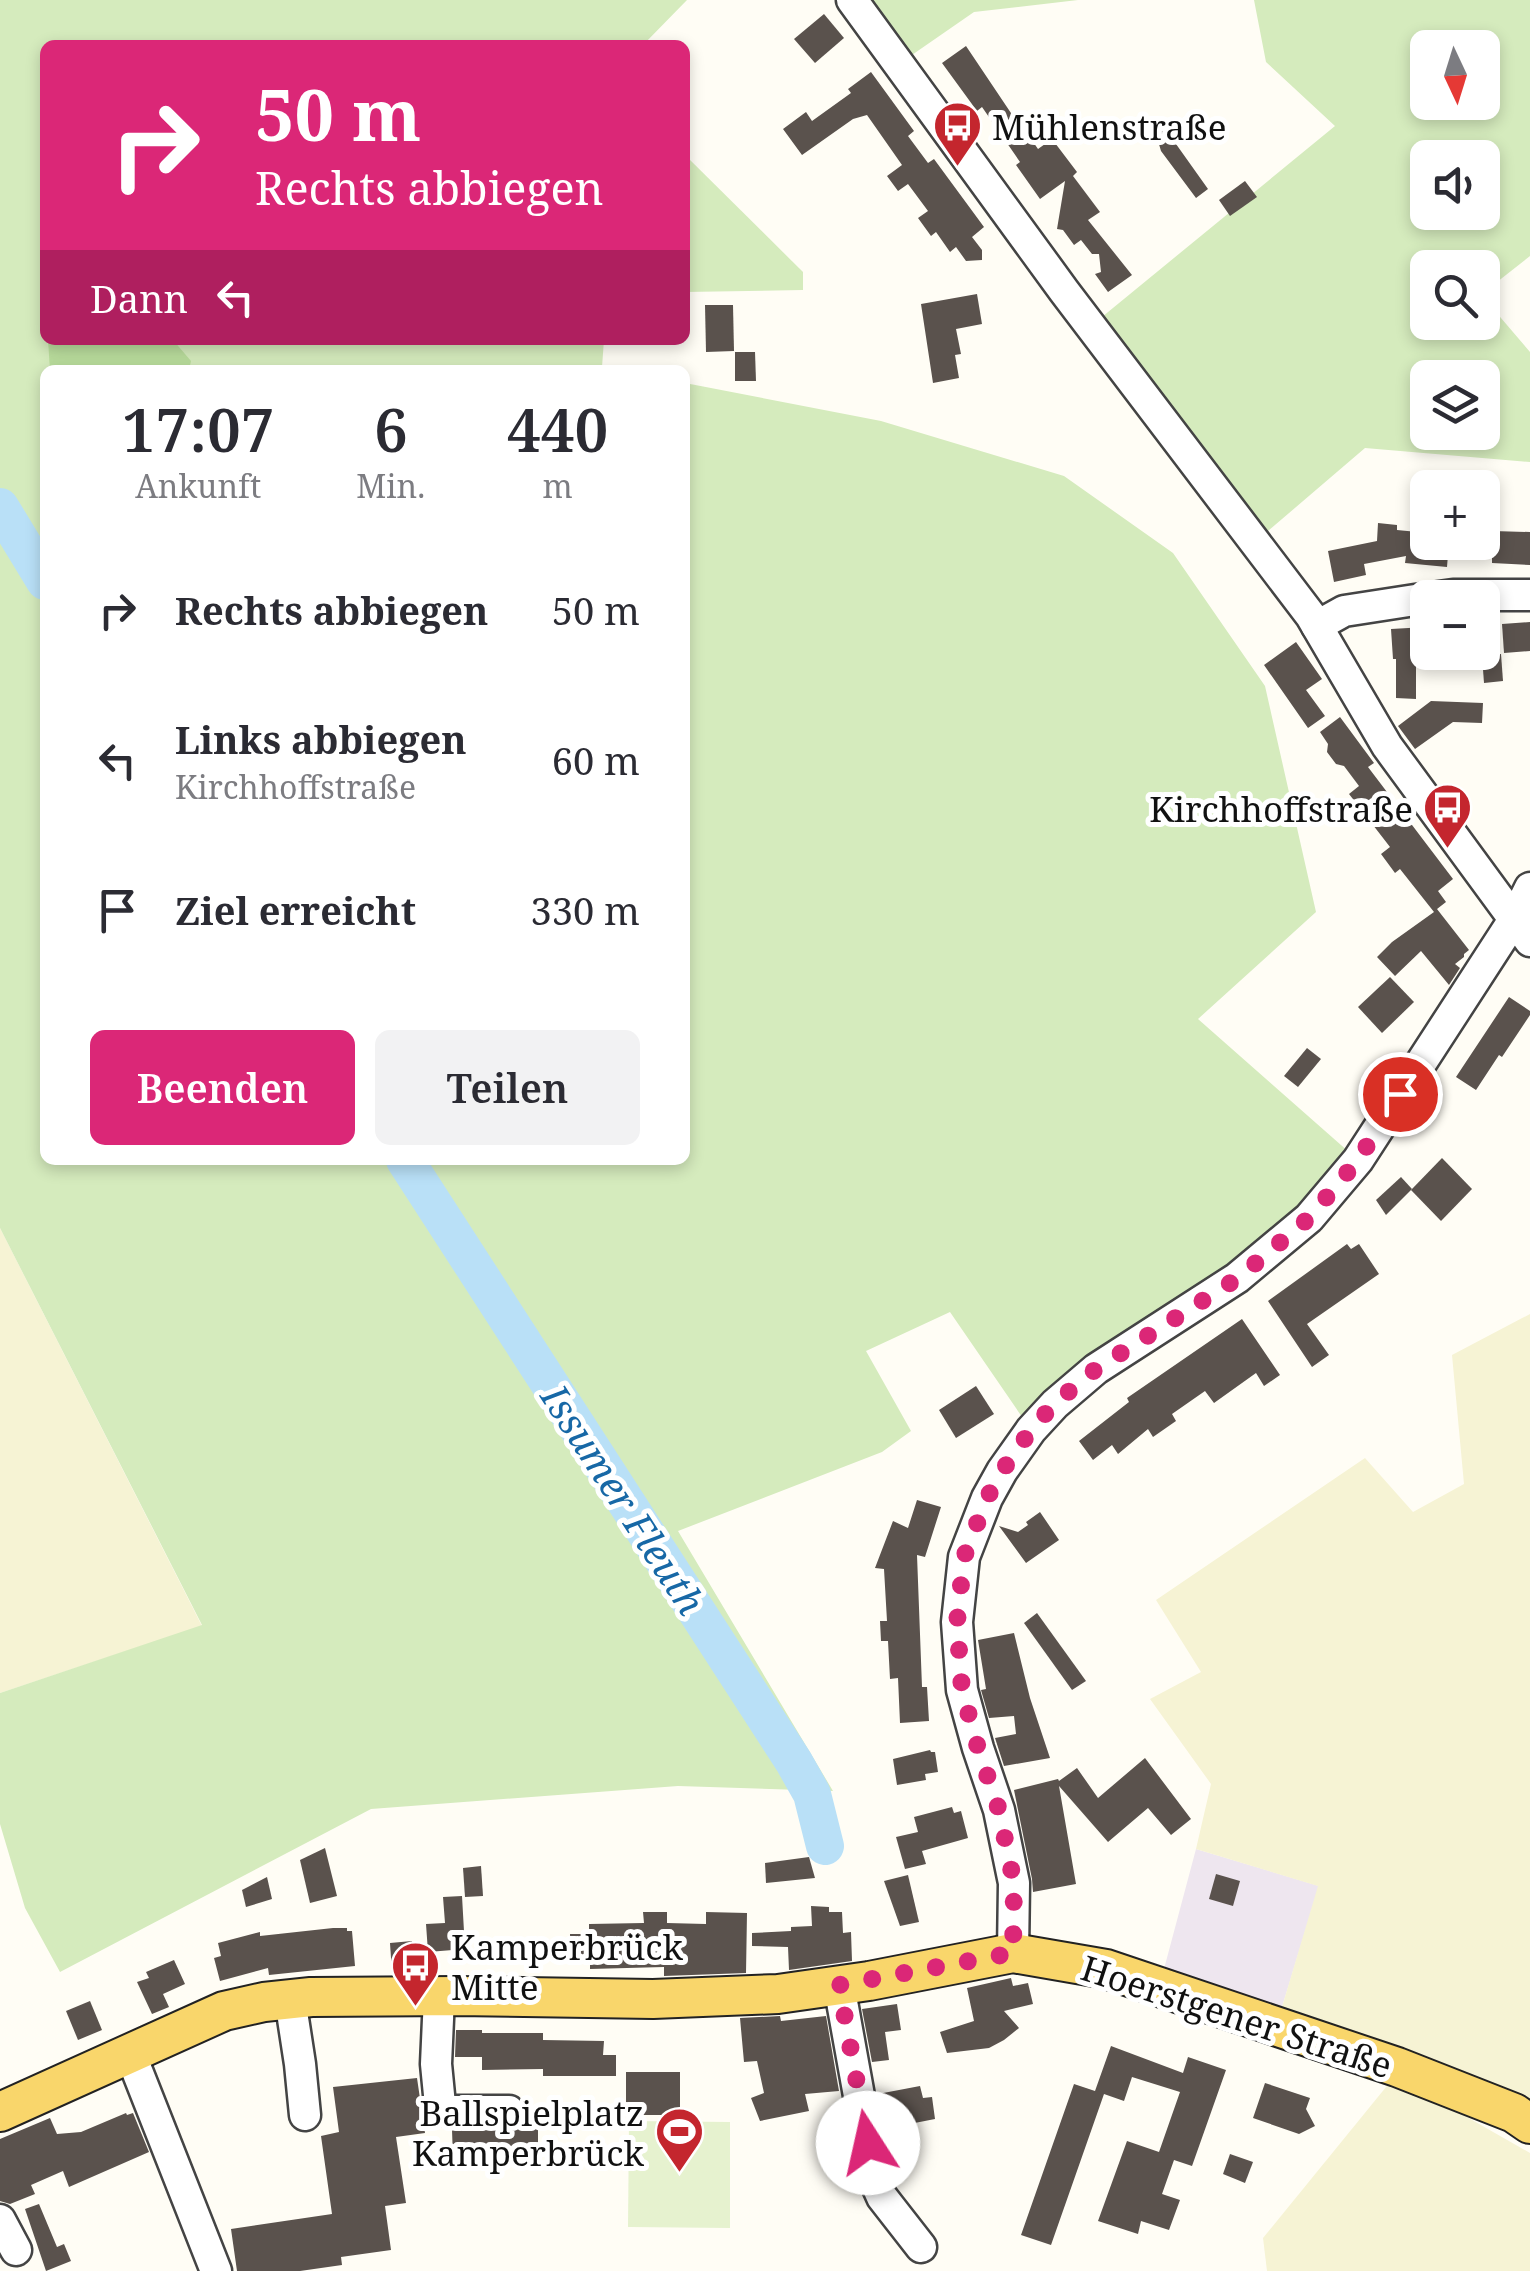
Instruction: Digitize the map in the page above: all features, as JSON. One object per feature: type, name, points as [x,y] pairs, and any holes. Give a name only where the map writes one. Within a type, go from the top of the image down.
[{"type":"main road","name":"Hoerstgener Straße","points":[[0,2112],[224,2011],[264,2002],[312,1996],[653,1999],[778,1994],[1013,1953],[1106,1970],[1333,2045],[1400,2068],[1530,2124]]},
{"type":"street","points":[[852,0],[1064,291],[1317,626],[1387,746],[1522,929]]},
{"type":"street","points":[[1500,595],[1530,595]]},
{"type":"street","points":[[1317,626],[1344,610],[1410,601]]},
{"type":"street","points":[[1013,1953],[1014,1883],[999,1810],[962,1690],[957,1622],[964,1557],[987,1498],[1031,1430],[1054,1404],[1096,1369],[1238,1278],[1309,1218],[1358,1160],[1522,929],[1530,888]]},
{"type":"street","points":[[839,1985],[874,2179],[882,2197],[920,2247]]},
{"type":"street","points":[[439,1996],[436,2064],[440,2106],[446,2111],[509,2111]]},
{"type":"street","points":[[293,1999],[305,2115]]},
{"type":"street","points":[[130,2054],[216,2271]]},
{"type":"street","points":[[0,2220],[16,2250]]},
{"type":"shaded area","points":[[0,1228],[202,1626],[0,1693]]},
{"type":"shaded area","points":[[1530,1314],[1530,2124],[1280,2030],[1282,2007],[1318,1886],[1196,1849],[1211,1784],[1150,1699],[1201,1672],[1156,1600],[1365,1458],[1413,1512],[1464,1484],[1452,1355]]},
{"type":"shaded area","points":[[1196,1849],[1319,1886],[1282,2007],[1164,1969]]},
{"type":"shaded area","points":[[1395,2076],[1530,2153],[1530,2271],[1267,2271],[1263,2238]]},
{"type":"green space","points":[[0,0],[687,0],[648,40],[40,40],[40,345],[604,345],[602,365],[40,365],[40,1165],[690,1165],[690,384],[881,421],[1064,476],[1173,553],[1265,686],[1316,912],[1198,1019],[1358,1160],[1031,1430],[950,1312],[866,1351],[911,1431],[882,1452],[678,1531],[833,1791],[678,1786],[371,1809],[60,1972],[25,1908],[0,1824],[0,1693],[202,1625],[0,1228]]},
{"type":"green space","points":[[867,0],[1078,0],[974,12],[909,57]]},
{"type":"green space","points":[[1254,0],[1530,0],[1530,256],[1500,280],[1500,250],[1410,250],[1410,340],[1500,340],[1500,317],[1530,352],[1530,462],[1365,448],[1254,543],[1091,326],[1335,126],[1266,62]]},
{"type":"green space","points":[[690,160],[803,272],[803,290],[690,292]]},
{"type":"green space","points":[[48,345],[177,345],[191,361],[190,365],[50,365]]},
{"type":"green space","name":"Ballspielplatz Kamperbrück","points":[[629,2121],[730,2122],[730,2228],[628,2227]]},
{"type":"building","points":[[824,14],[844,38],[815,63],[794,39]]},
{"type":"building","points":[[966,46],[1027,137],[1038,149],[1052,139],[1077,172],[1073,176],[1100,212],[1088,220],[1132,275],[1108,292],[1095,274],[1101,272],[1099,254],[1092,254],[1081,240],[1074,245],[1063,230],[1057,229],[1065,181],[1040,199],[982,107],[977,111],[942,63]]},
{"type":"building","points":[[871,72],[914,131],[908,136],[928,163],[934,159],[984,227],[972,237],[982,250],[982,260],[966,261],[956,247],[950,252],[936,232],[931,236],[918,218],[928,211],[908,184],[898,191],[887,176],[902,165],[867,115],[853,119],[802,155],[783,129],[806,112],[812,121],[851,93],[848,89]]},
{"type":"building","points":[[1169,118],[1176,144],[1208,189],[1196,198],[1161,151],[1153,124]]},
{"type":"building","points":[[1245,181],[1257,197],[1230,216],[1219,200]]},
{"type":"building","points":[[977,294],[982,324],[956,329],[961,354],[955,355],[959,378],[933,383],[921,304]]},
{"type":"building","points":[[705,305],[733,305],[734,351],[706,352]]},
{"type":"building","points":[[735,352],[755,352],[756,381],[735,381]]},
{"type":"building","points":[[1378,523],[1397,525],[1397,530],[1410,531],[1410,560],[1448,560],[1447,567],[1405,563],[1406,556],[1364,564],[1366,575],[1334,582],[1328,551],[1377,541]]},
{"type":"building","points":[[1500,531],[1530,532],[1530,565],[1492,563],[1500,560]]},
{"type":"building","points":[[1530,622],[1530,651],[1504,653],[1502,624]]},
{"type":"building","points":[[1410,628],[1410,670],[1416,670],[1416,699],[1396,698],[1391,629]]},
{"type":"building","points":[[1296,642],[1322,679],[1306,690],[1325,716],[1308,728],[1264,665]]},
{"type":"building","points":[[1500,654],[1503,681],[1484,683],[1483,670],[1500,670]]},
{"type":"building","points":[[1431,701],[1483,703],[1482,723],[1453,722],[1415,749],[1398,726]]},
{"type":"building","points":[[1340,717],[1374,763],[1368,767],[1453,879],[1438,891],[1446,902],[1437,909],[1469,950],[1455,964],[1460,968],[1449,985],[1421,951],[1395,976],[1377,957],[1434,912],[1400,869],[1395,873],[1381,854],[1390,847],[1349,794],[1359,786],[1327,752],[1328,744],[1320,732]]},
{"type":"building","points":[[1390,977],[1414,1002],[1382,1033],[1358,1007]]},
{"type":"building","points":[[1509,997],[1530,1011],[1530,1015],[1476,1090],[1456,1077]]},
{"type":"building","points":[[1307,1048],[1321,1059],[1298,1087],[1284,1076]]},
{"type":"building","points":[[1442,1158],[1472,1189],[1441,1221],[1411,1190]]},
{"type":"building","points":[[1401,1177],[1412,1189],[1386,1215],[1376,1200]]},
{"type":"building","points":[[1347,1244],[1351,1249],[1359,1244],[1379,1274],[1307,1324],[1329,1355],[1312,1367],[1268,1301]]},
{"type":"building","points":[[1242,1319],[1280,1375],[1264,1386],[1256,1373],[1214,1403],[1205,1391],[1172,1414],[1176,1421],[1153,1437],[1148,1429],[1118,1454],[1112,1445],[1093,1460],[1079,1441],[1129,1402],[1127,1398]]},
{"type":"building","points":[[976,1386],[994,1414],[956,1438],[939,1410]]},
{"type":"building","points":[[917,1500],[941,1507],[925,1557],[917,1555],[922,1687],[927,1687],[929,1721],[900,1723],[898,1678],[890,1679],[888,1641],[881,1641],[880,1621],[887,1621],[884,1569],[875,1568],[893,1521],[908,1528]]},
{"type":"building","points":[[1040,1512],[1059,1540],[1026,1563],[999,1526],[1018,1532]]},
{"type":"building","points":[[1037,1613],[1086,1681],[1072,1690],[1024,1623]]},
{"type":"building","points":[[1014,1633],[1050,1758],[1004,1766],[995,1738],[1016,1734],[1014,1716],[989,1718],[981,1690],[986,1689],[978,1640]]},
{"type":"building","points":[[935,1752],[938,1772],[925,1774],[926,1780],[897,1785],[893,1759]]},
{"type":"building","points":[[1145,1758],[1191,1819],[1171,1835],[1148,1808],[1108,1842],[1059,1786],[1076,1884],[1033,1892],[1014,1790],[1059,1781],[1077,1768],[1098,1798]]},
{"type":"building","points":[[952,1807],[954,1813],[961,1811],[968,1838],[922,1851],[926,1864],[905,1869],[896,1837],[918,1832],[914,1817]]},
{"type":"building","points":[[325,1848],[337,1896],[310,1903],[300,1860]]},
{"type":"building","points":[[809,1857],[815,1878],[766,1883],[765,1863]]},
{"type":"building","points":[[481,1866],[483,1896],[465,1897],[463,1868]]},
{"type":"building","points":[[1216,1874],[1240,1881],[1233,1906],[1209,1899]]},
{"type":"building","points":[[908,1875],[919,1922],[900,1926],[884,1881]]},
{"type":"building","points":[[267,1877],[272,1899],[246,1907],[242,1890]]},
{"type":"building","points":[[462,1896],[465,1949],[428,1952],[426,1924],[445,1923],[443,1897]]},
{"type":"building","points":[[811,1906],[842,1912],[843,1933],[851,1932],[852,1961],[789,1970],[788,1947],[752,1946],[752,1933],[812,1926]]},
{"type":"building","points":[[643,1912],[667,1912],[667,1923],[706,1924],[706,1912],[747,1913],[746,1973],[664,1976],[664,1967],[590,1969],[590,1962],[571,1963],[570,1934],[589,1934],[589,1924],[644,1923]]},
{"type":"building","points":[[333,1928],[352,1931],[355,1966],[269,1975],[268,1968],[220,1981],[214,1958],[221,1956],[218,1943],[260,1932],[260,1936]]},
{"type":"building","points":[[412,1941],[414,1972],[392,1973],[390,1943]]},
{"type":"building","points":[[174,1960],[185,1984],[163,1994],[169,2007],[152,2014],[137,1982],[149,1978],[146,1972]]},
{"type":"building","points":[[1011,1978],[1013,1986],[1028,1983],[1033,2004],[1004,2011],[1019,2028],[989,2048],[947,2053],[940,2032],[974,2021],[967,1988]]},
{"type":"building","points":[[90,2001],[102,2030],[78,2040],[66,2011]]},
{"type":"building","points":[[897,2004],[901,2030],[885,2032],[889,2060],[872,2062],[862,2009]]},
{"type":"building","points":[[780,2016],[781,2021],[826,2016],[839,2091],[805,2094],[809,2111],[760,2121],[751,2098],[764,2093],[757,2061],[744,2062],[740,2018]]},
{"type":"building","points":[[456,2030],[543,2033],[543,2040],[604,2041],[603,2055],[616,2055],[616,2076],[543,2076],[543,2069],[482,2070],[482,2057],[455,2057]]},
{"type":"building","points":[[1111,2046],[1183,2073],[1188,2057],[1226,2070],[1192,2166],[1174,2160],[1162,2194],[1180,2200],[1169,2230],[1141,2221],[1138,2234],[1098,2221],[1127,2141],[1159,2152],[1180,2092],[1132,2077],[1124,2101],[1104,2094],[1051,2245],[1021,2235],[1074,2084],[1095,2091]]},
{"type":"building","points":[[626,2072],[680,2072],[680,2115],[626,2115]]},
{"type":"building","points":[[417,2078],[425,2133],[396,2137],[406,2203],[385,2206],[391,2250],[341,2257],[342,2265],[300,2271],[237,2271],[231,2229],[332,2214],[321,2136],[339,2132],[333,2087]]},
{"type":"building","points":[[1265,2083],[1310,2098],[1306,2109],[1315,2126],[1299,2134],[1253,2118]]},
{"type":"building","points":[[920,2086],[923,2098],[932,2097],[935,2119],[884,2129],[878,2094]]},
{"type":"building","points":[[133,2113],[149,2152],[69,2187],[63,2171],[31,2185],[35,2194],[10,2204],[0,2201],[0,2139],[50,2118],[57,2134],[81,2132]]},
{"type":"building","points":[[525,2121],[538,2121],[538,2157],[453,2158],[452,2130],[509,2130]]},
{"type":"building","points":[[1230,2154],[1253,2162],[1245,2183],[1223,2174]]},
{"type":"building","points":[[39,2204],[57,2247],[64,2244],[71,2261],[46,2271],[25,2209]]},
{"type":"waterway","name":"Issumer Fleuth","points":[[0,507],[40,573]]},
{"type":"waterway","name":"Issumer Fleuth","points":[[408,1165],[794,1762],[812,1794],[825,1846]]},
{"type":"place","name":"Mühlenstraße","points":[[957,168]]},
{"type":"place","name":"Kirchhoffstraße","points":[[1448,850]]},
{"type":"place","name":"Kamperbrück Mitte","points":[[416,2008]]},
{"type":"place","name":"Ballspielplatz Kamperbrück","points":[[679,2174]]},
{"type":"route","points":[[868,2143],[839,1985],[1013,1953],[1014,1883],[999,1810],[962,1690],[957,1622],[964,1557],[987,1498],[1031,1430],[1054,1404],[1096,1369],[1238,1278],[1309,1218],[1358,1160],[1400,1094]]}]
